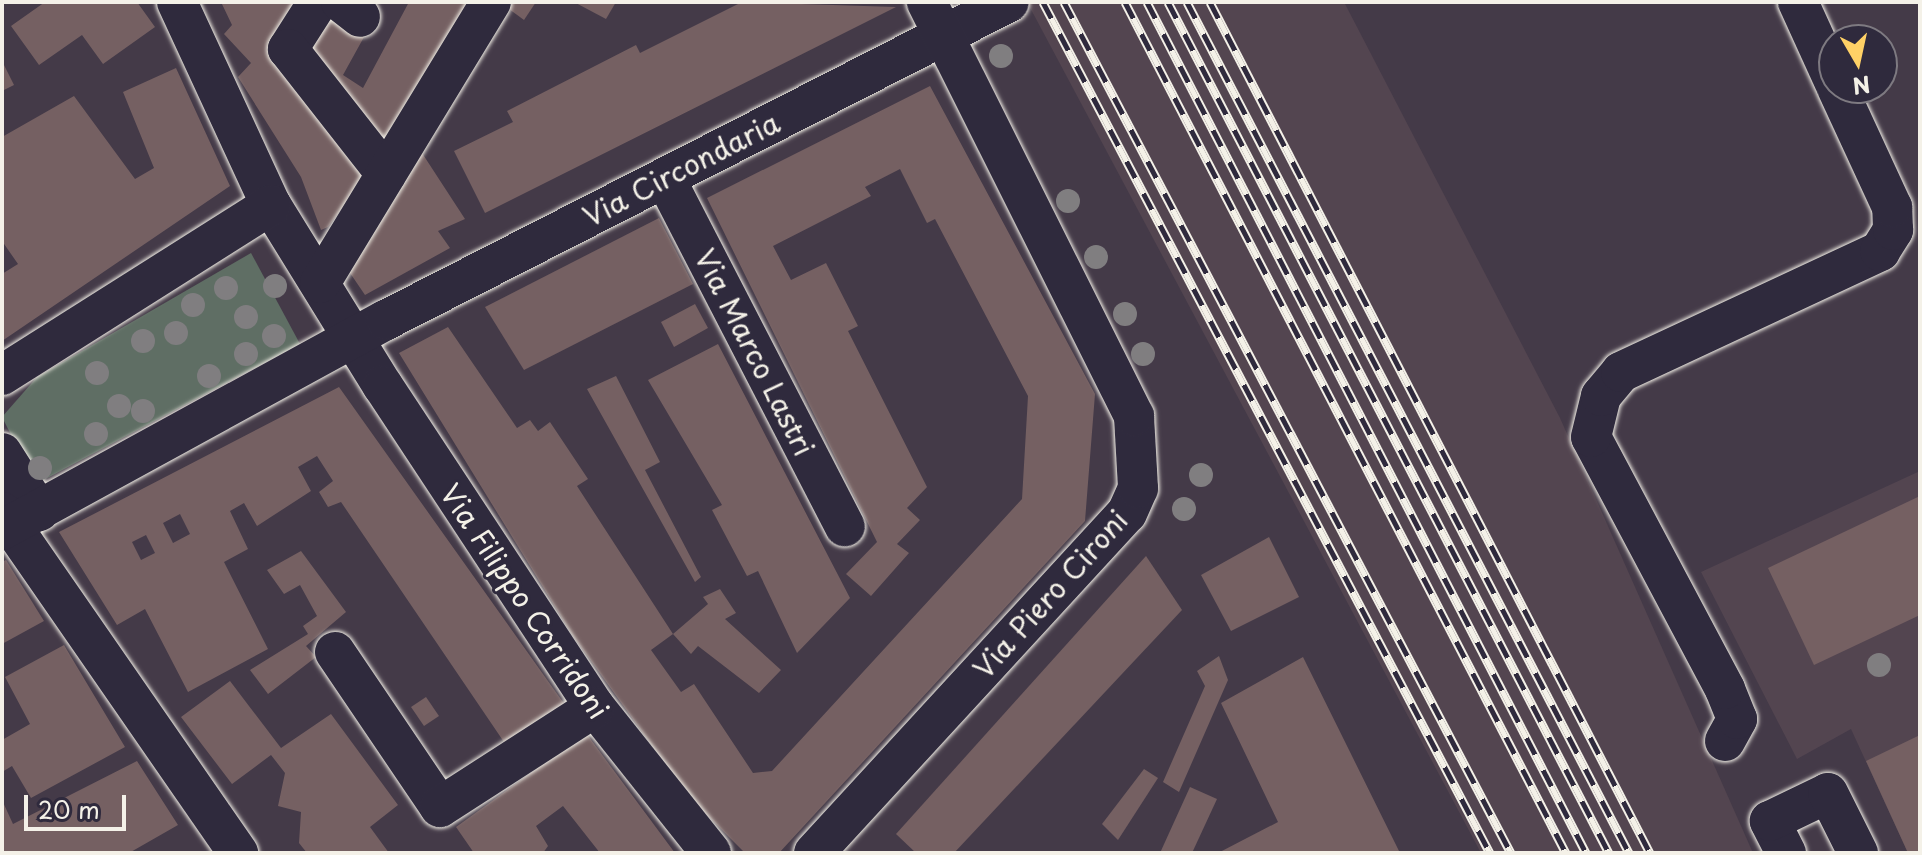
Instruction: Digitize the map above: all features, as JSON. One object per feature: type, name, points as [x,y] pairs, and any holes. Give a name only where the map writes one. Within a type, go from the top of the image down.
[{"type":"street","name":"Via Filippo Corridoni","points":[[177,2],[271,205],[354,340],[595,707],[711,853]]},
{"type":"street","points":[[318,2],[288,49],[386,174]]},
{"type":"street","points":[[320,283],[491,2]]},
{"type":"street","name":"Via Circondaria","points":[[13,520],[665,178],[935,18],[1009,2]]},
{"type":"street","points":[[1798,2],[1818,46]]},
{"type":"street","name":"Via Piero Cironi","points":[[814,853],[1127,513],[1138,488],[1134,416],[935,18]]},
{"type":"street","points":[[1725,741],[1737,719],[1725,689],[1591,437],[1601,396],[1621,372],[1880,251],[1893,230],[1892,207],[1844,104]]},
{"type":"street","name":"Via Marco Lastri","points":[[665,178],[845,526]]},
{"type":"street","points":[[7,378],[271,205]]},
{"type":"street","points":[[2,453],[13,520],[238,853]]},
{"type":"street","points":[[335,652],[440,807],[595,707]]},
{"type":"street","points":[[1786,853],[1770,821],[1828,793],[1858,853]]},
{"type":"shaded area","points":[[1027,2],[1344,2],[1560,418],[1753,853],[1481,853]]},
{"type":"shaded area","points":[[1920,471],[1920,853],[1908,853],[1851,729],[1797,759],[1701,572]]},
{"type":"green space","points":[[251,253],[300,344],[36,484],[2,417],[37,377]]},
{"type":"building","points":[[45,2],[137,2],[155,27],[103,64],[82,35],[39,65],[11,26]]},
{"type":"building","points":[[221,2],[305,2],[295,17],[366,175],[328,227],[321,230],[301,177],[238,77],[251,63],[224,34],[232,25]]},
{"type":"building","points":[[337,2],[364,37],[343,75],[363,88],[409,2],[473,2],[379,157],[299,50]]},
{"type":"building","points":[[513,2],[536,2],[524,20],[509,9]]},
{"type":"building","points":[[574,2],[616,2],[606,19]]},
{"type":"building","points":[[742,2],[896,7],[485,213],[454,151],[513,122],[507,111],[636,45],[640,53]]},
{"type":"building","points":[[2,61],[14,85],[2,91]]},
{"type":"building","points":[[176,68],[230,186],[2,341],[2,274],[18,264],[2,241],[2,137],[74,96],[135,179],[154,168],[123,92]]},
{"type":"building","points":[[930,86],[1095,394],[1085,521],[779,853],[745,853],[689,797],[573,636],[399,353],[448,327],[517,428],[530,420],[538,431],[550,422],[588,479],[577,486],[673,634],[651,650],[681,692],[694,684],[753,773],[772,771],[1022,499],[1028,396],[935,219],[927,223],[900,169],[865,187],[871,196],[773,246],[791,280],[826,263],[858,326],[848,331],[927,487],[907,508],[920,520],[897,544],[909,553],[871,596],[846,574],[877,542],[707,198]]},
{"type":"building","points":[[422,153],[465,219],[438,231],[450,248],[365,295],[348,270]]},
{"type":"building","points":[[659,218],[693,284],[524,370],[485,307]]},
{"type":"building","points":[[695,304],[708,328],[674,347],[661,322]]},
{"type":"building","points":[[718,344],[850,598],[797,653],[758,571],[747,576],[712,510],[722,505],[648,380]]},
{"type":"building","points":[[616,376],[660,462],[645,470],[701,577],[695,582],[587,389]]},
{"type":"building","points":[[339,387],[565,705],[506,745],[341,502],[328,507],[319,492],[333,481],[317,456],[298,467],[311,491],[257,526],[244,503],[230,511],[248,549],[224,562],[268,649],[188,692],[145,609],[117,625],[59,532]],"holes":[[[180,514],[190,534],[173,543],[163,523]],[[146,535],[155,553],[141,560],[132,542]]]},
{"type":"building","points":[[1920,496],[1920,615],[1814,665],[1768,568]]},
{"type":"building","points":[[1269,537],[1299,597],[1231,631],[1201,575]]},
{"type":"building","points":[[301,551],[346,612],[306,646],[316,657],[268,694],[250,670],[308,634],[303,626],[317,616],[300,585],[284,594],[267,570]]},
{"type":"building","points":[[1146,556],[1182,610],[954,853],[916,853],[896,834]]},
{"type":"building","points":[[6,560],[44,621],[2,644],[2,562]]},
{"type":"building","points":[[720,589],[736,613],[725,619],[781,670],[759,693],[698,646],[691,654],[673,634],[708,604],[703,597]]},
{"type":"building","points":[[64,645],[125,747],[31,798],[12,766],[2,772],[2,740],[30,724],[5,677]]},
{"type":"building","points":[[1219,656],[1228,680],[1179,792],[1163,782],[1205,686],[1197,671]]},
{"type":"building","points":[[1303,657],[1400,853],[1218,853],[1278,822],[1221,703]]},
{"type":"building","points":[[230,681],[281,748],[331,714],[398,805],[370,827],[389,853],[307,853],[299,843],[301,812],[278,806],[285,773],[271,755],[232,784],[181,717]]},
{"type":"building","points":[[426,697],[439,716],[424,726],[411,707]]},
{"type":"building","points":[[586,733],[675,853],[600,853],[563,806],[536,826],[548,846],[543,853],[474,853],[456,827]]},
{"type":"building","points":[[1920,735],[1920,853],[1908,853],[1866,761]]},
{"type":"building","points":[[137,761],[178,825],[129,853],[2,853],[2,800],[13,824]]},
{"type":"building","points":[[1144,769],[1158,778],[1118,840],[1102,824]]},
{"type":"building","points":[[1190,787],[1217,799],[1192,853],[1160,853]]},
{"type":"railway","points":[[1043,2],[1490,853]]},
{"type":"railway","points":[[1064,2],[1511,853]]},
{"type":"railway","points":[[1125,2],[1566,853]]},
{"type":"railway","points":[[1147,2],[1586,853]]},
{"type":"railway","points":[[1168,2],[1609,853]]},
{"type":"railway","points":[[1187,2],[1629,853]]},
{"type":"railway","points":[[1210,2],[1650,853]]}]
